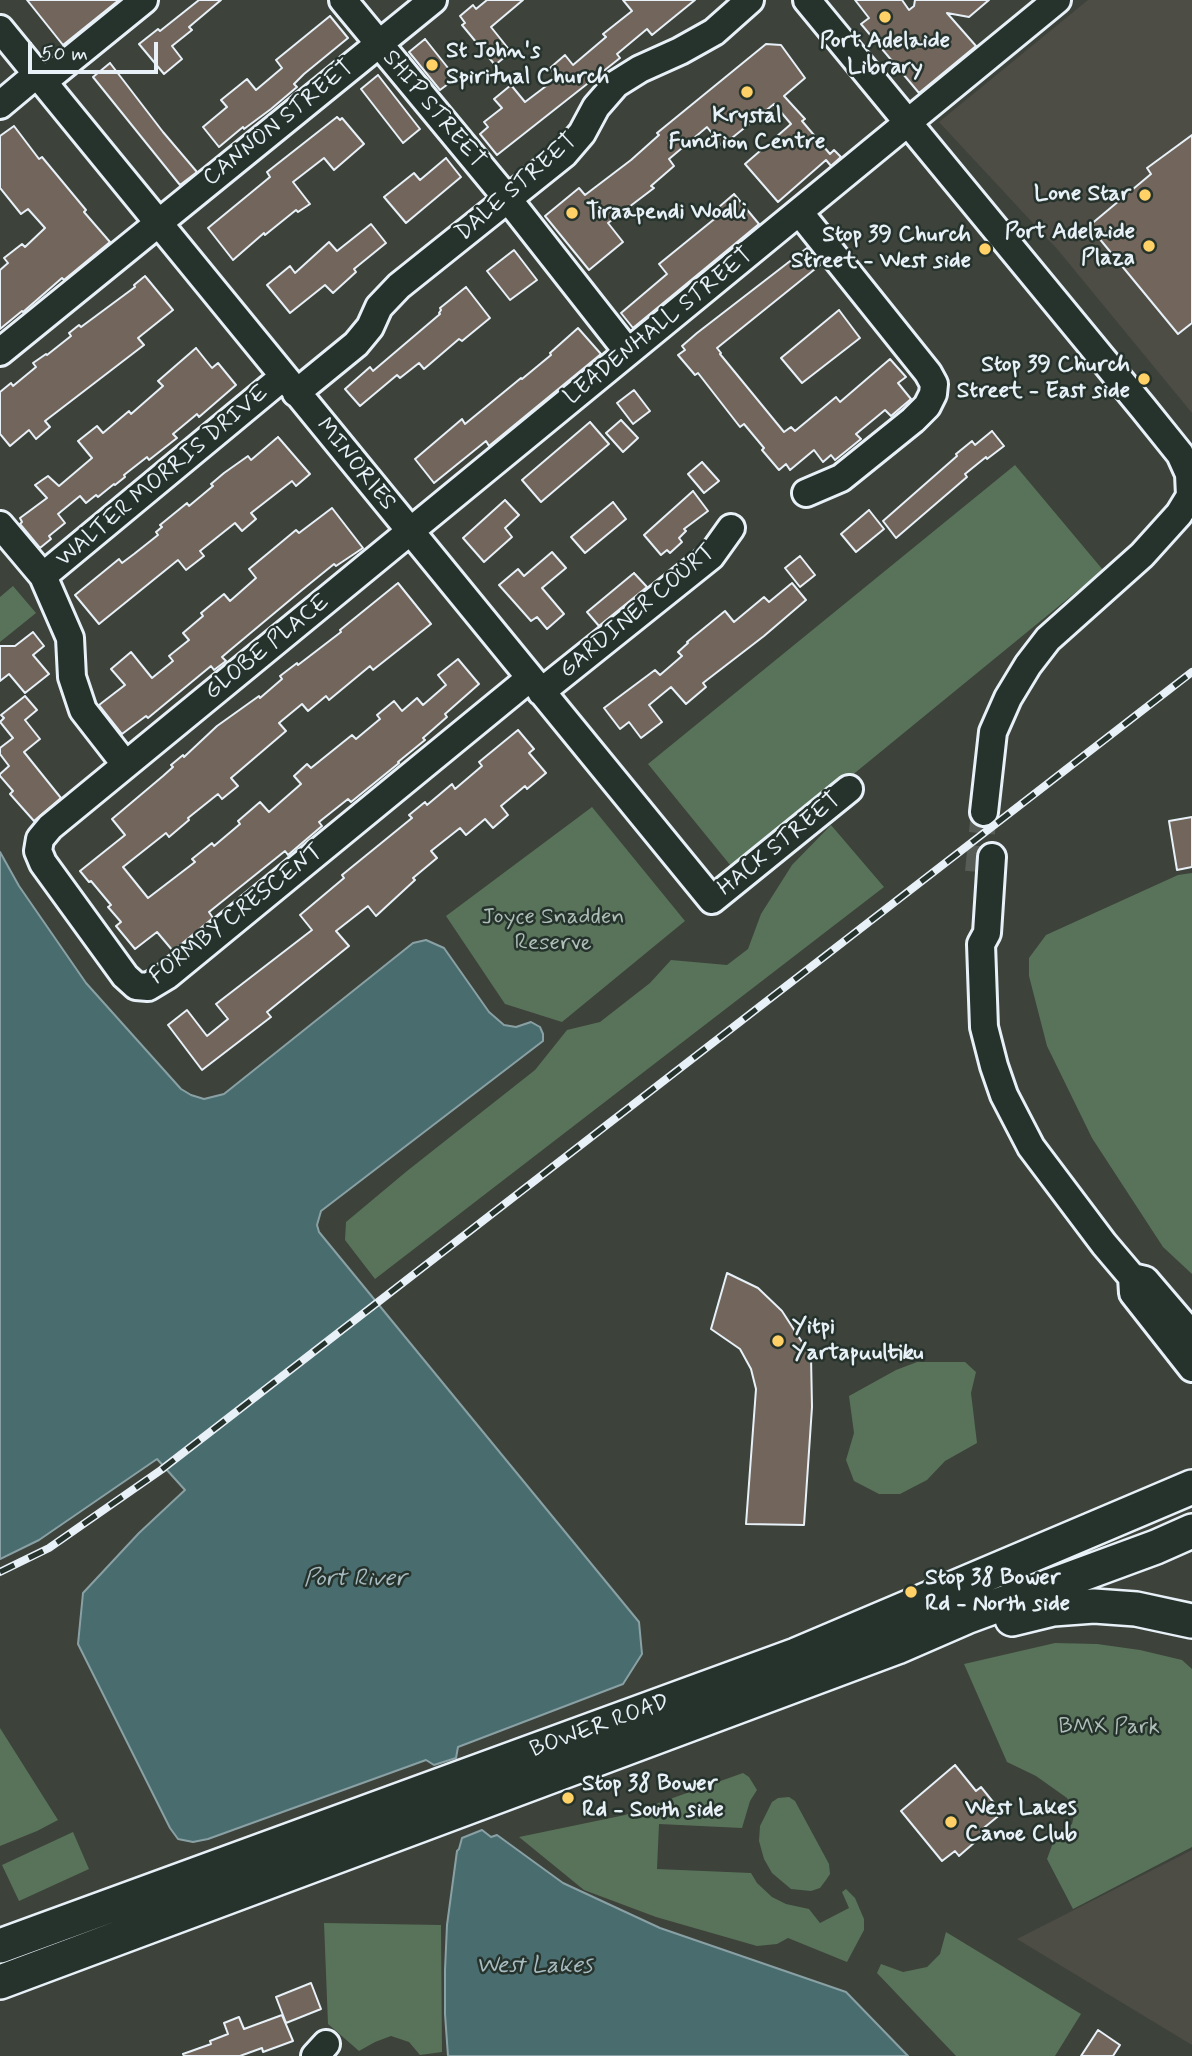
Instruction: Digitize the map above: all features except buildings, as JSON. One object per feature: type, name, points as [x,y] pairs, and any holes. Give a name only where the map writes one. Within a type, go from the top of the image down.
[{"type":"main road","points":[[1180,1492],[1180,1478],[1192,1467]]},
{"type":"main road","name":"BOWER ROAD","points":[[0,1947],[796,1655],[1180,1492]]},
{"type":"main road","name":"BOWER ROAD","points":[[0,1982],[897,1647],[966,1617],[1156,1547],[1192,1531]]},
{"type":"main road","points":[[897,1647],[1053,1609],[1094,1606],[1136,1609],[1192,1620]]},
{"type":"street","points":[[0,105],[144,0]]},
{"type":"street","name":"SHIP STREET","points":[[343,0],[508,200],[628,352]]},
{"type":"street","name":"CANNON STREET","points":[[0,352],[433,0]]},
{"type":"street","name":"DALE STREET","points":[[290,385],[356,344],[370,327],[379,307],[399,286],[564,154],[582,133],[596,107],[616,84],[714,32],[750,0]]},
{"type":"street","points":[[807,0],[1180,454],[1189,474],[1190,496],[1179,514],[1146,550],[1048,639],[1008,698],[993,732],[991,805]]},
{"type":"street","name":"LEADENHALL STREET","points":[[411,532],[1057,0]]},
{"type":"street","name":"MINORIES","points":[[0,29],[712,900]]},
{"type":"street","points":[[800,213],[928,373],[933,384],[933,394],[927,406],[913,419],[841,478],[806,493]]},
{"type":"street","name":"WALTER MORRIS DRIVE","points":[[43,576],[290,385]]},
{"type":"street","points":[[0,525],[43,576],[69,638],[72,677],[83,710],[125,764]]},
{"type":"street","name":"GARDINER COURT","points":[[536,685],[710,555],[730,528]]},
{"type":"street","name":"GLOBE PLACE","points":[[125,764],[411,532]]},
{"type":"street","name":"FORMBY CRESCENT","points":[[125,764],[50,827],[40,839],[38,851],[43,863],[125,976],[136,986],[148,987],[168,975],[536,685]]},
{"type":"street","name":"HACK STREET","points":[[712,900],[849,789]]},
{"type":"street","points":[[985,865],[987,933],[981,944],[985,1027],[993,1066],[1004,1095],[1031,1147],[1104,1244],[1132,1277],[1145,1280],[1192,1335]]},
{"type":"street","points":[[1132,1277],[1133,1293],[1192,1368]]},
{"type":"shaded area","points":[[1088,0],[1192,0],[1192,413],[1058,250],[939,122]]},
{"type":"shaded area","points":[[1192,1850],[1192,2045],[1017,1939]]},
{"type":"green space","points":[[1015,465],[1103,570],[735,871],[648,764]]},
{"type":"green space","points":[[13,586],[36,613],[0,642],[0,597]]},
{"type":"green space","name":"Joyce Snadden Reserve","points":[[592,807],[685,921],[562,1022],[505,1004],[446,916]]},
{"type":"green space","points":[[831,825],[884,887],[375,1279],[345,1240],[346,1222],[535,1070],[567,1030],[600,1022],[650,983],[671,960],[727,965],[748,949],[761,914],[792,865]]},
{"type":"green space","points":[[1192,873],[1192,1274],[1163,1247],[1092,1138],[1047,1046],[1029,976],[1029,958],[1046,935],[1178,875]]},
{"type":"green space","points":[[917,1362],[965,1362],[976,1372],[971,1393],[977,1443],[945,1461],[927,1480],[900,1494],[879,1494],[854,1481],[846,1460],[854,1433],[849,1396],[896,1370]]},
{"type":"green space","name":"BMX Park","points":[[1055,1643],[1097,1644],[1140,1650],[1182,1660],[1192,1669],[1192,1847],[1073,1909],[1047,1859],[1054,1840],[1072,1824],[1075,1811],[1067,1798],[1036,1776],[1007,1762],[964,1664]]},
{"type":"green space","points":[[0,1728],[58,1820],[0,1846]]},
{"type":"green space","points":[[743,1773],[757,1790],[750,1801],[742,1828],[659,1824],[657,1869],[751,1873],[772,1897],[786,1904],[809,1909],[820,1923],[849,1908],[842,1892],[846,1889],[855,1898],[864,1919],[864,1930],[847,1962],[788,1938],[777,1944],[757,1946],[656,1917],[584,1890],[519,1837],[625,1815]]},
{"type":"green space","points":[[789,1797],[795,1801],[829,1864],[830,1874],[820,1888],[811,1891],[791,1889],[772,1873],[764,1859],[759,1841],[760,1826],[772,1802],[778,1798]]},
{"type":"green space","points":[[73,1832],[89,1869],[19,1901],[2,1865]]},
{"type":"green space","points":[[324,1923],[441,1925],[442,2052],[420,2055],[409,2042],[391,2036],[359,2051],[328,2024]]},
{"type":"green space","points":[[946,1932],[1081,2014],[1055,2056],[956,2056],[877,1973],[881,1964],[903,1972],[927,1967],[940,1954]]},
{"type":"water","name":"Port River","points":[[0,852],[19,886],[86,983],[181,1089],[191,1095],[204,1099],[224,1094],[413,943],[426,940],[444,948],[489,1012],[504,1025],[516,1027],[531,1022],[540,1027],[543,1041],[321,1211],[317,1225],[319,1232],[639,1622],[642,1654],[623,1684],[458,1747],[456,1758],[434,1765],[426,1760],[208,1839],[193,1842],[178,1839],[78,1644],[83,1593],[139,1533],[185,1490],[157,1459],[39,1540],[0,1559]]},
{"type":"water","name":"West Lakes","points":[[482,1830],[491,1837],[497,1835],[563,1883],[660,1928],[846,1992],[908,2056],[448,2056],[445,1970],[447,1925],[457,1851],[462,1838]]},
{"type":"tunnel","points":[[978,872],[984,812]]},
{"type":"railway","points":[[0,1572],[49,1548],[161,1470],[1192,672]]},
{"type":"place","name":"Port Adelaide Library","points":[[885,17]]},
{"type":"place","name":"St John's Spiritual Church","points":[[432,65]]},
{"type":"place","name":"Krystal Function Centre","points":[[747,92]]},
{"type":"place","name":"Lone Star","points":[[1145,195]]},
{"type":"place","name":"Tiraapendi Wodli","points":[[572,213]]},
{"type":"place","name":"Port Adelaide Plaza","points":[[1149,246]]},
{"type":"place","name":"Stop 39 Church Street - West side","points":[[985,249]]},
{"type":"place","name":"Stop 39 Church Street - East side","points":[[1144,379]]},
{"type":"place","name":"Yitpi Yartapuultiku","points":[[778,1341]]},
{"type":"place","name":"Stop 38 Bower Rd - North side","points":[[911,1592]]},
{"type":"place","name":"Stop 38 Bower Rd - South side","points":[[568,1798]]},
{"type":"place","name":"West Lakes Canoe Club","points":[[951,1822]]}]
